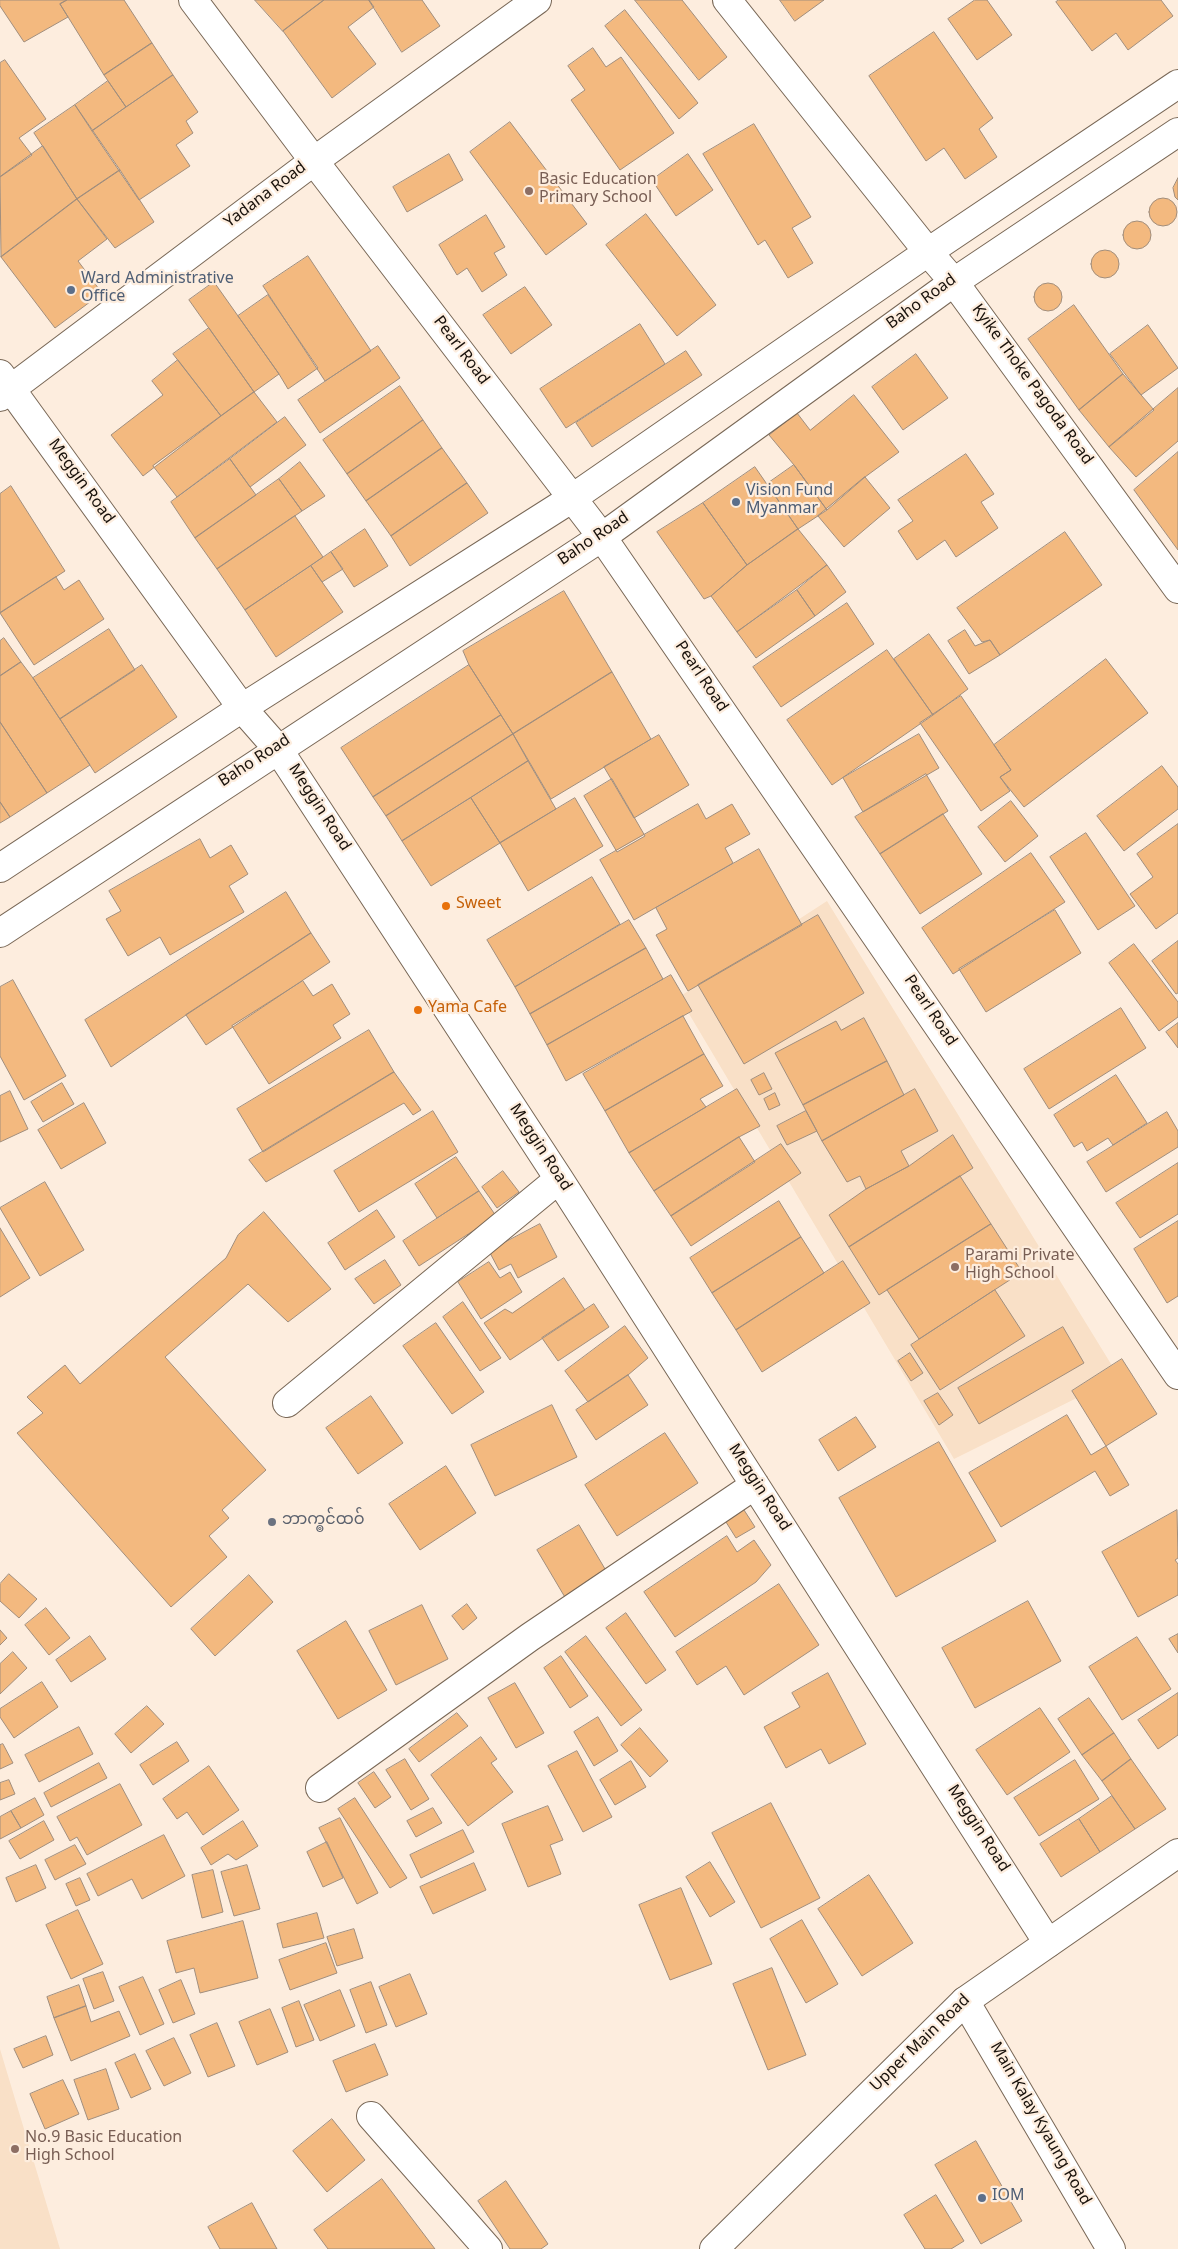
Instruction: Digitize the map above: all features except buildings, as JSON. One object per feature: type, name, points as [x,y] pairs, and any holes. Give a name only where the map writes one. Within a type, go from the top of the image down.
[{"type":"street","name":"Pearl Road","points":[[194,0],[314,162],[602,537],[1178,1375]]},
{"type":"street","name":"Yadana Road","points":[[4,387],[537,0]]},
{"type":"street","name":"Kyike Thoke Pagoda Road","points":[[727,0],[954,282],[1178,589]]},
{"type":"street","points":[[0,868],[242,708],[571,499],[928,252],[1178,84]]},
{"type":"street","name":"Baho Road","points":[[0,933],[602,537],[954,282],[1178,132]]},
{"type":"street","name":"Meggin Road","points":[[4,387],[242,708],[278,749],[559,1179],[1048,1943]]},
{"type":"street","points":[[287,1403],[559,1179]]},
{"type":"street","points":[[320,1788],[530,1637],[755,1485]]},
{"type":"street","name":"Upper Main Road","points":[[714,2249],[965,2001],[1178,1853]]},
{"type":"street","name":"Main Kalay Kyaung Road","points":[[965,2001],[1111,2249]]},
{"type":"street","points":[[372,2116],[488,2249]]},
{"type":"shaded area","points":[[827,901],[1119,1377],[954,1459],[679,997]]},
{"type":"shaded area","name":"No.9 Basic Education High School","points":[[0,2049],[60,2249],[0,2249]]},
{"type":"place","name":"Basic Education Primary School","points":[[529,191]]},
{"type":"place","name":"Ward Administrative Office","points":[[71,290]]},
{"type":"place","name":"Vision Fund Myanmar","points":[[736,502]]},
{"type":"place","name":"Sweet","points":[[446,906]]},
{"type":"place","name":"Yama Cafe","points":[[418,1010]]},
{"type":"place","name":"Parami Private High School","points":[[955,1267]]},
{"type":"place","name":"ဘာက္ၜၚ်ထဝ်","points":[[272,1522]]},
{"type":"place","name":"No.9 Basic Education High School","points":[[15,2149]]},
{"type":"place","name":"IOM","points":[[982,2198]]}]
